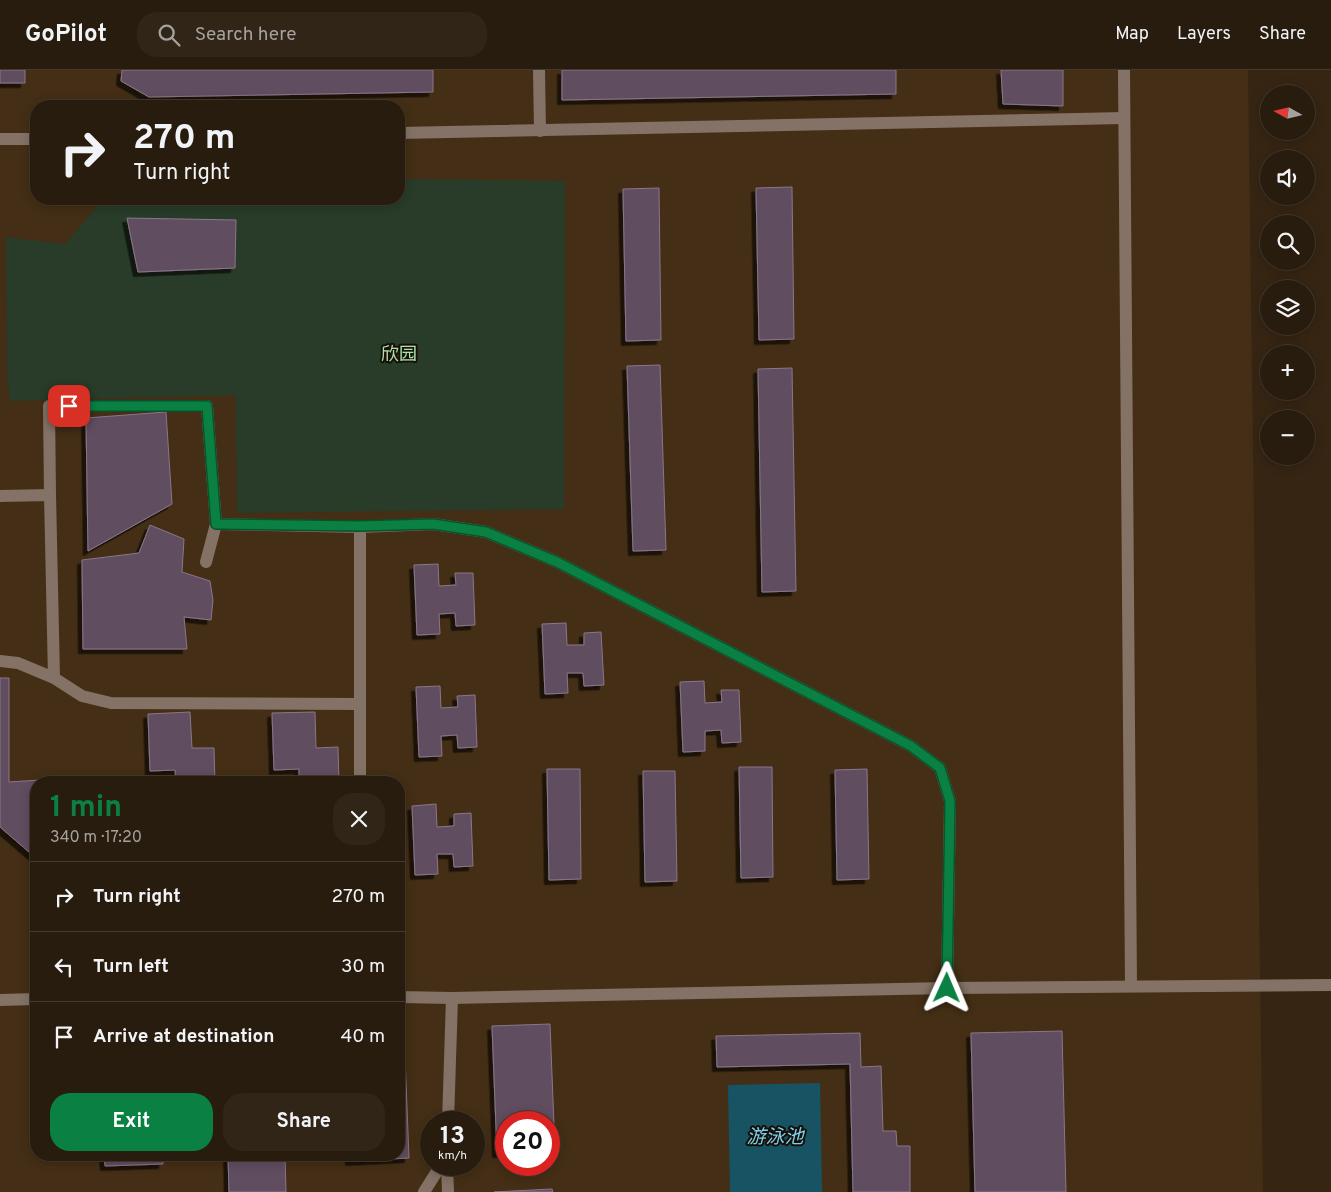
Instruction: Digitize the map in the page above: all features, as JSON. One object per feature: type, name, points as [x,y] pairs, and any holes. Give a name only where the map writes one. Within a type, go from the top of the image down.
[{"type":"lane","points":[[539,70],[540,131]]},
{"type":"lane","points":[[1124,70],[1131,986]]},
{"type":"lane","points":[[405,133],[1124,118]]},
{"type":"lane","points":[[0,139],[30,139]]},
{"type":"lane","points":[[54,678],[49,406],[207,406],[216,524],[206,562]]},
{"type":"lane","points":[[0,496],[50,495]]},
{"type":"lane","points":[[216,524],[360,526],[433,524],[486,532],[557,562],[911,746],[940,768],[950,801],[947,988]]},
{"type":"lane","points":[[360,526],[360,776]]},
{"type":"lane","points":[[0,661],[18,663],[54,678],[82,696],[111,702],[359,704]]},
{"type":"lane","points":[[405,997],[452,998],[947,988],[1331,985]]},
{"type":"lane","points":[[448,1111],[452,998]]},
{"type":"lane","points":[[0,1000],[30,999]]},
{"type":"lane","points":[[424,1192],[434,1176]]},
{"type":"lane","points":[[447,1176],[448,1192]]},
{"type":"shaded area","points":[[0,70],[1248,70],[1263,1192],[0,1192]]},
{"type":"green space","name":"欣园","points":[[405,179],[565,181],[564,509],[237,513],[236,395],[10,401],[7,373],[6,237],[65,244],[99,205],[405,205]]},
{"type":"water","name":"游泳池","points":[[820,1083],[822,1192],[730,1192],[728,1085]]},
{"type":"building","points":[[0,70],[25,70],[25,83],[0,83]]},
{"type":"building","points":[[122,70],[433,70],[433,92],[149,97],[121,81]]},
{"type":"building","points":[[562,70],[896,70],[896,94],[562,100]]},
{"type":"building","points":[[1001,70],[1063,70],[1063,106],[1003,104]]},
{"type":"building","points":[[792,187],[794,339],[759,340],[756,188]]},
{"type":"building","points":[[659,188],[661,340],[626,341],[623,189]]},
{"type":"building","points":[[127,218],[236,220],[235,268],[138,272]]},
{"type":"building","points":[[660,365],[666,550],[633,551],[627,366]]},
{"type":"building","points":[[792,368],[796,591],[762,592],[758,369]]},
{"type":"building","points":[[166,412],[172,504],[88,551],[86,418]]},
{"type":"building","points":[[150,525],[184,539],[182,572],[210,581],[213,600],[211,620],[184,617],[187,649],[83,649],[82,560],[139,553]]},
{"type":"building","points":[[438,564],[439,586],[456,585],[455,573],[473,573],[475,625],[456,626],[455,613],[439,614],[440,634],[417,635],[414,565]]},
{"type":"building","points":[[566,623],[567,645],[584,645],[584,633],[601,632],[604,685],[584,686],[583,673],[567,673],[568,693],[545,694],[542,624]]},
{"type":"building","points":[[0,678],[9,678],[9,782],[30,781],[30,853],[0,827]]},
{"type":"building","points":[[704,681],[705,703],[722,702],[721,690],[739,690],[741,742],[722,743],[721,730],[705,731],[705,751],[683,752],[680,682]]},
{"type":"building","points":[[440,686],[441,708],[458,707],[457,696],[475,695],[477,747],[458,748],[457,735],[441,736],[442,756],[419,757],[416,687]]},
{"type":"building","points":[[190,712],[192,748],[214,748],[215,776],[176,776],[175,770],[150,771],[148,714]]},
{"type":"building","points":[[315,712],[316,748],[338,747],[339,776],[299,776],[299,769],[274,770],[272,713]]},
{"type":"building","points":[[739,767],[772,767],[773,877],[741,878]]},
{"type":"building","points":[[547,769],[580,769],[581,879],[549,880]]},
{"type":"building","points":[[867,769],[869,879],[837,880],[835,770]]},
{"type":"building","points":[[643,771],[675,771],[677,881],[645,882]]},
{"type":"building","points":[[436,804],[437,827],[454,826],[454,814],[471,813],[473,866],[454,867],[453,854],[437,854],[438,874],[415,875],[412,806]]},
{"type":"building","points":[[550,1024],[553,1111],[495,1111],[492,1026]]},
{"type":"building","points":[[1062,1031],[1066,1192],[975,1192],[971,1033]]},
{"type":"building","points":[[860,1033],[861,1067],[881,1066],[883,1131],[896,1131],[897,1146],[910,1146],[910,1192],[853,1192],[850,1064],[717,1067],[716,1036]]},
{"type":"building","points":[[405,1056],[409,1158],[405,1158]]},
{"type":"building","points":[[105,1161],[163,1161],[163,1164],[105,1166]]},
{"type":"building","points":[[228,1161],[285,1161],[286,1192],[229,1192]]},
{"type":"building","points":[[552,1189],[553,1192],[494,1192]]},
{"type":"route","points":[[69,406],[207,406],[216,524],[360,526],[433,524],[486,532],[557,562],[911,746],[940,768],[950,801],[947,988]]}]
